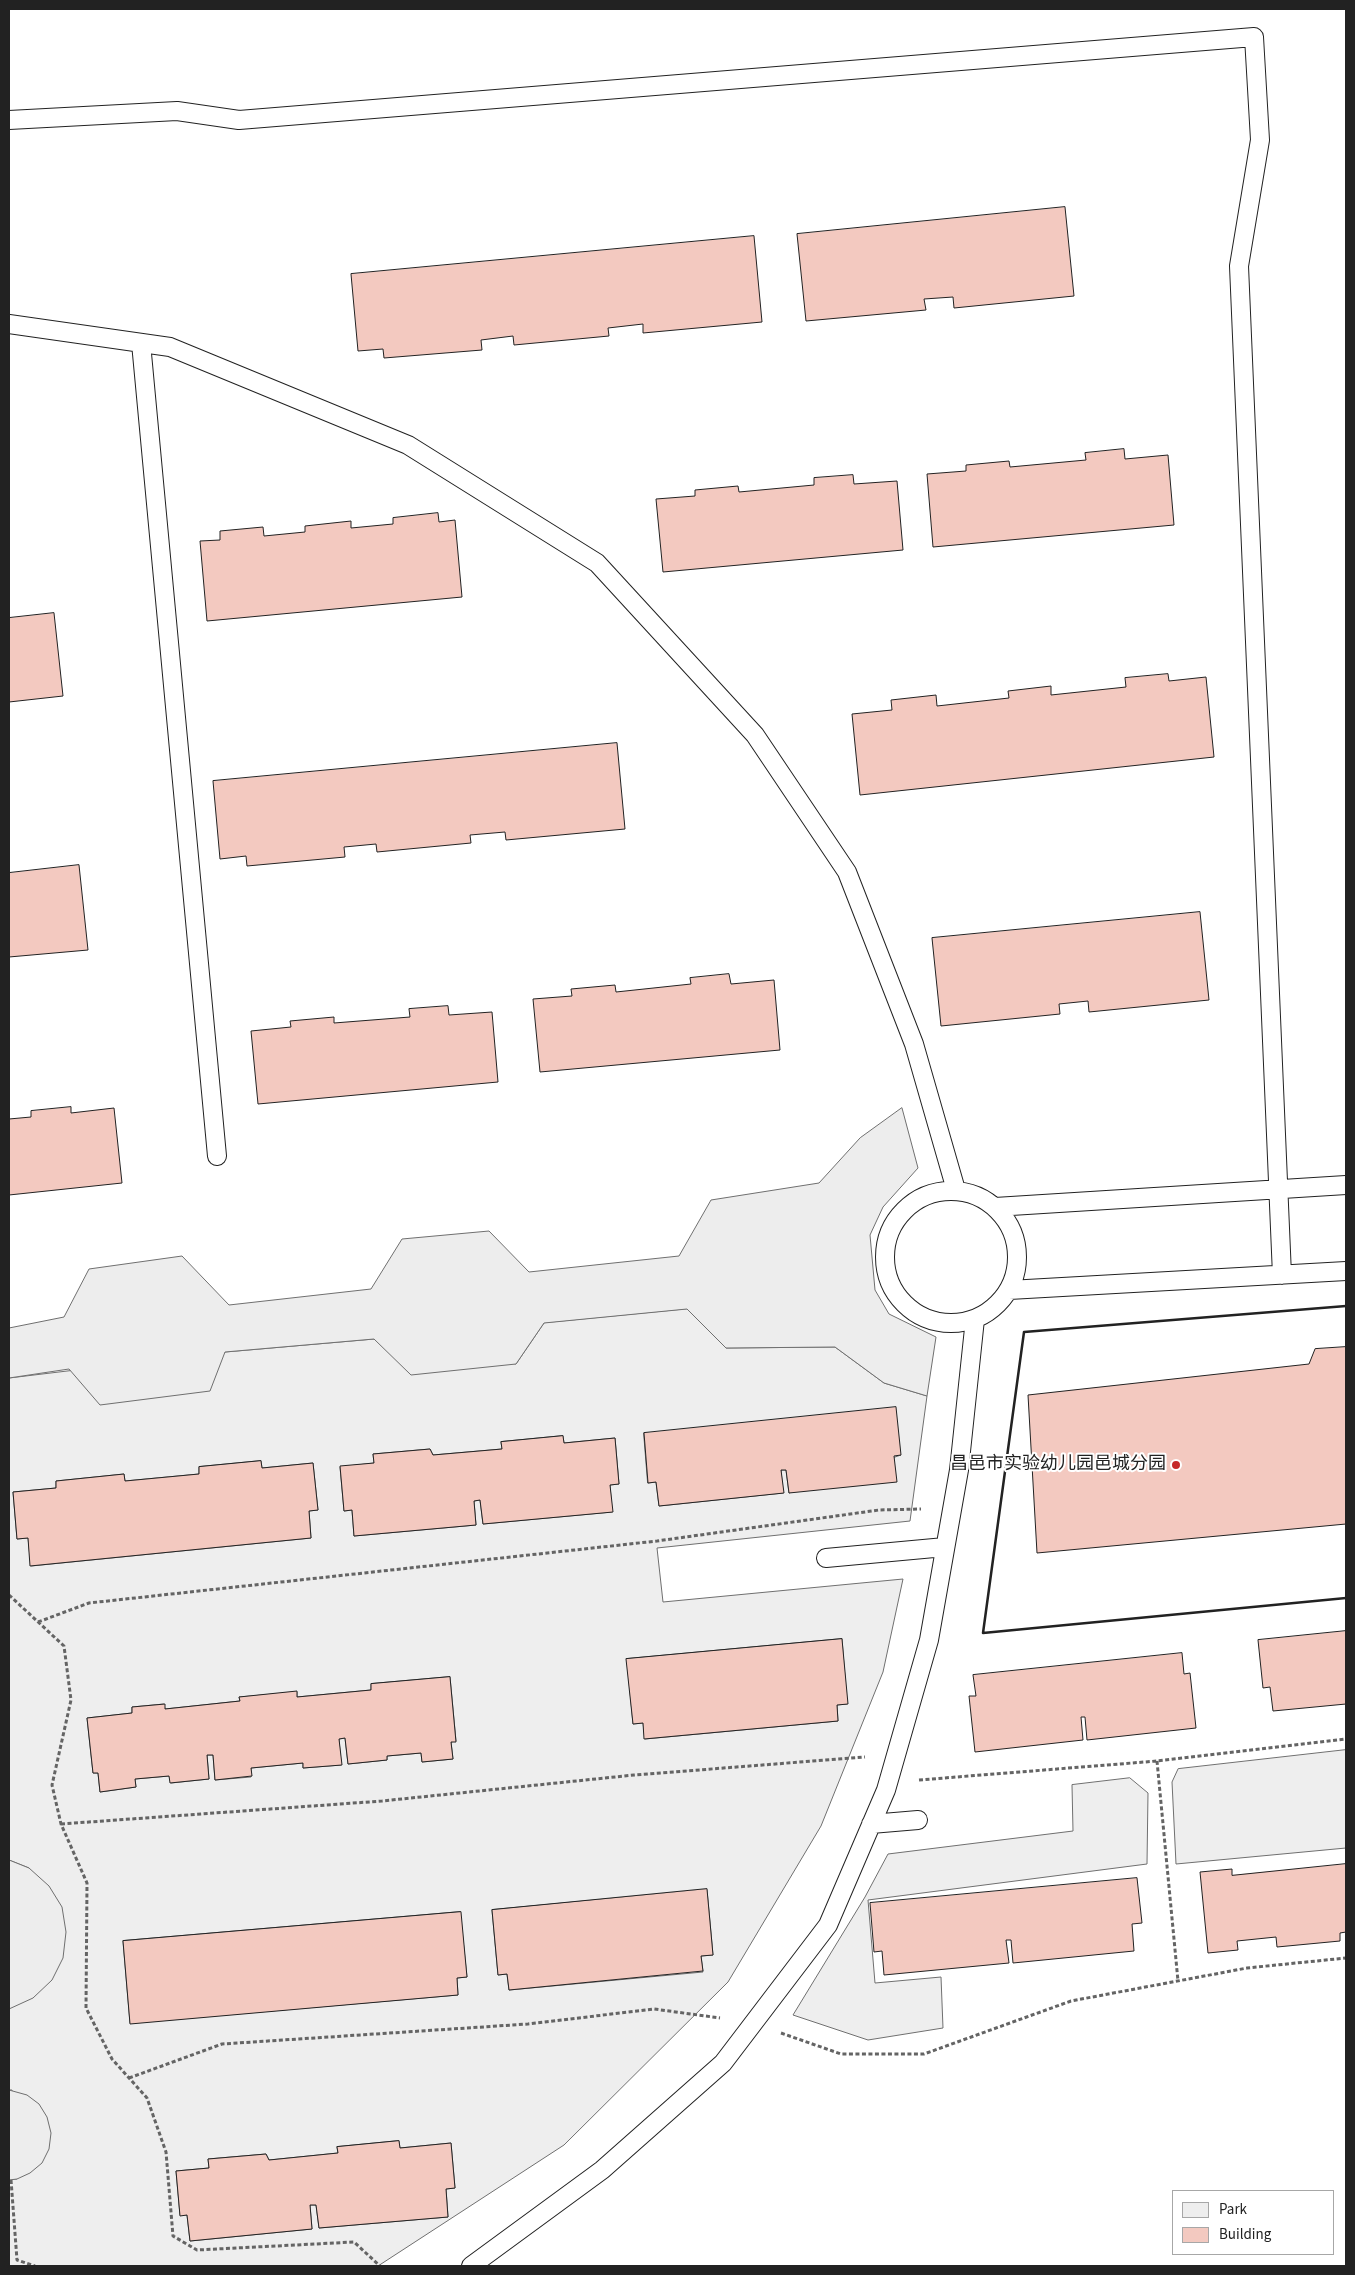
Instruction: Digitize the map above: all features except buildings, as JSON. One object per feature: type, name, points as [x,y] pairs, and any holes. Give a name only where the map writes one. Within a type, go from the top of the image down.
[{"type":"lane","points":[[9,120],[177,111],[239,120],[1254,37],[1260,140],[1239,266],[1282,1275]]},
{"type":"lane","points":[[9,324],[170,347],[408,445],[597,563],[755,735],[848,872],[914,1044],[956,1190]]},
{"type":"lane","points":[[140,343],[217,1156]]},
{"type":"lane","points":[[995,1207],[1346,1185]]},
{"type":"lane","points":[[956,1190],[977,1196],[995,1207],[1010,1225],[1017,1246],[1017,1269],[1009,1290],[994,1308],[974,1319],[953,1324],[932,1321],[912,1312],[897,1297],[887,1277],[884,1256],[888,1235],[898,1216],[914,1201],[934,1193],[956,1190]]},
{"type":"lane","points":[[1009,1290],[1346,1272]]},
{"type":"lane","points":[[471,2266],[602,2170],[723,2063],[828,1925],[888,1782],[929,1640],[959,1470],[974,1319]]},
{"type":"lane","points":[[826,1558],[945,1547]]},
{"type":"lane","points":[[871,1824],[918,1820]]},
{"type":"path","points":[[38,1622],[89,1603],[657,1541],[879,1510],[952,1509]]},
{"type":"path","points":[[9,1594],[64,1646],[71,1700],[52,1785],[61,1824],[87,1883],[86,2008],[112,2060],[147,2098],[166,2152],[173,2236],[197,2250],[354,2242],[380,2266]]},
{"type":"path","points":[[888,1782],[1157,1761],[1346,1739]]},
{"type":"path","points":[[61,1824],[382,1801],[634,1775],[896,1755]]},
{"type":"path","points":[[1157,1761],[1178,1981]]},
{"type":"path","points":[[11,2180],[17,2260],[35,2266]]},
{"type":"green space","points":[[687,1309],[726,1348],[835,1347],[884,1383],[927,1396],[910,1521],[657,1548],[663,1602],[903,1579],[883,1672],[821,1826],[728,1982],[564,2145],[378,2266],[9,2266],[9,2180],[17,2179],[12,2090],[9,2090],[9,2009],[29,1868],[9,1860],[9,1378],[225,1352],[374,1339],[516,1364],[544,1323]],"holes":[[[644,1433],[901,1455],[789,1493],[786,1470],[781,1470],[783,1493],[659,1506],[656,1482],[648,1483]],[[563,1436],[564,1443],[615,1438],[619,1484],[610,1485],[612,1512],[483,1524],[480,1500],[474,1501],[476,1525],[354,1536],[352,1510],[344,1511],[340,1467],[374,1463],[373,1454],[430,1449],[433,1455],[502,1449],[501,1442]],[[261,1461],[262,1468],[313,1463],[318,1510],[309,1511],[311,1538],[31,1566],[28,1538],[17,1539],[13,1492],[56,1488],[56,1481],[124,1474],[125,1481],[199,1474],[199,1467]],[[842,1639],[847,1704],[837,1705],[838,1721],[645,1739],[643,1723],[633,1724],[627,1659]],[[450,1677],[456,1741],[451,1742],[453,1759],[422,1762],[421,1753],[387,1756],[387,1760],[348,1764],[345,1738],[339,1739],[341,1765],[303,1768],[303,1763],[251,1768],[251,1777],[215,1780],[213,1755],[207,1755],[209,1779],[171,1783],[169,1776],[135,1779],[136,1787],[100,1792],[98,1773],[93,1773],[87,1718],[132,1713],[132,1707],[164,1704],[165,1709],[240,1701],[239,1697],[297,1692],[297,1697],[371,1690],[371,1684]],[[707,1890],[713,1955],[701,1956],[703,1972],[509,1990],[507,1974],[498,1975],[492,1910]],[[460,1912],[467,1977],[457,1978],[458,1995],[130,2023],[123,1941]],[[399,2141],[400,2148],[451,2143],[455,2188],[446,2189],[448,2217],[319,2228],[316,2205],[310,2205],[312,2229],[190,2241],[187,2215],[180,2215],[176,2171],[209,2168],[208,2159],[266,2154],[269,2160],[338,2153],[337,2147]]]},
{"type":"green space","points":[[1346,1750],[1346,1848],[1176,1864],[1172,1782],[1178,1769]]},
{"type":"green space","points":[[1130,1778],[1148,1793],[1147,1864],[868,1900],[875,1983],[941,1977],[943,2028],[868,2040],[793,2015],[865,1897],[888,1854],[1073,1831],[1072,1785]]},
{"type":"shaded area","points":[[902,1108],[918,1168],[883,1207],[870,1235],[875,1290],[889,1314],[936,1337],[927,1396],[884,1383],[835,1347],[726,1348],[687,1309],[544,1323],[516,1364],[411,1375],[374,1339],[225,1352],[210,1391],[100,1405],[69,1369],[9,1378],[9,1328],[64,1317],[89,1269],[182,1256],[229,1305],[371,1289],[402,1239],[489,1231],[529,1272],[679,1256],[711,1200],[819,1183],[860,1138]]},
{"type":"shaded area","points":[[9,1860],[29,1868],[49,1886],[62,1907],[66,1932],[63,1958],[52,1980],[33,1998],[9,2009]]},
{"type":"shaded area","points":[[9,2090],[27,2095],[39,2104],[47,2117],[51,2133],[49,2149],[42,2163],[30,2173],[17,2179],[9,2180]]},
{"type":"wall","points":[[1346,1306],[1024,1332],[983,1633],[1346,1598]]},
{"type":"place","name":"昌邑市实验幼儿园邑城分园","points":[[1176,1465]]}]
